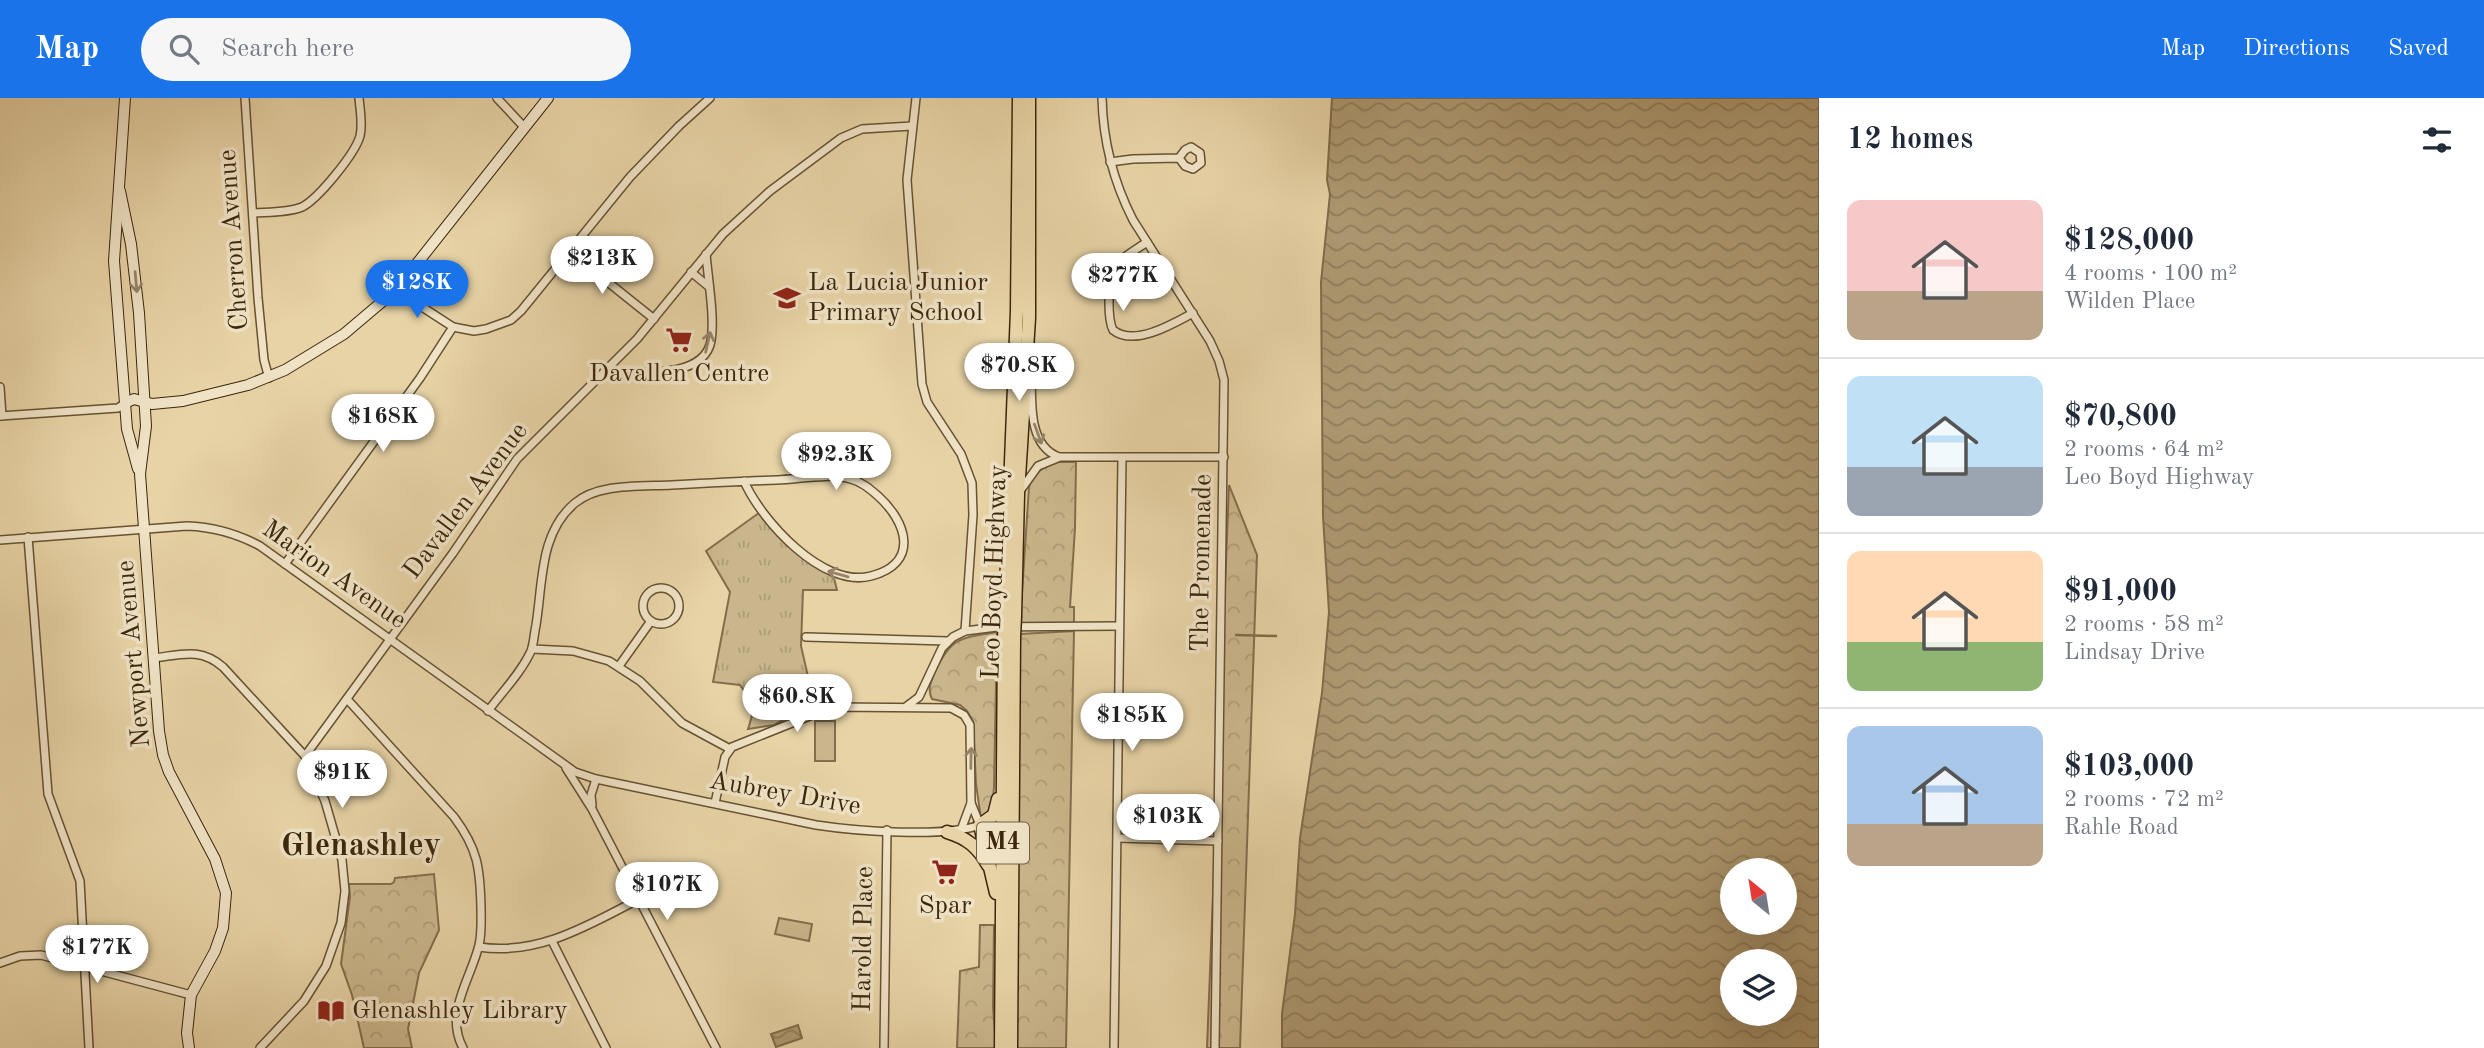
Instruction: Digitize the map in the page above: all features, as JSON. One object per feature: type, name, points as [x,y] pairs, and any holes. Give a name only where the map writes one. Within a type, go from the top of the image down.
[{"type":"highway","name":"Leo Boyd Highway","points":[[1010,615],[1019,98]]},
{"type":"highway","name":"Leo Boyd Highway","points":[[1001,1048],[1003,783],[1010,615],[1029,318],[1029,98]]},
{"type":"highway","name":"Leo Boyd Highway","points":[[1009,637],[1011,1048]]},
{"type":"highway","points":[[1002,942],[995,885],[980,825],[994,815],[1003,783]]},
{"type":"highway","points":[[947,832],[962,836],[977,848],[988,865],[995,885]]},
{"type":"street","points":[[125,98],[114,261],[123,408],[140,474]]},
{"type":"street","name":"Cherron Avenue","points":[[245,98],[264,360],[268,378]]},
{"type":"street","points":[[253,213],[294,209],[317,195],[359,140],[359,98]]},
{"type":"street","points":[[497,98],[524,127]]},
{"type":"street","points":[[0,387],[1,416],[123,408],[136,416],[148,406],[209,396],[268,378],[306,359],[344,334],[396,290],[548,98]]},
{"type":"street","points":[[396,290],[453,327],[480,330],[510,320],[530,302],[603,208],[654,150],[710,98]]},
{"type":"street","points":[[916,98],[907,180],[922,384],[927,402],[961,454],[972,484],[973,515],[965,631]]},
{"type":"street","name":"The Promenade","points":[[1102,98],[1104,138],[1123,200],[1215,349],[1222,372],[1224,457],[1215,1048]]},
{"type":"street","name":"Davallen Avenue","points":[[305,756],[453,553],[517,459],[606,373],[723,234],[771,191],[841,138],[871,128],[912,126]]},
{"type":"street","points":[[1111,162],[1179,158]]},
{"type":"street","points":[[120,191],[133,259],[148,406],[140,474]]},
{"type":"street","points":[[1147,242],[1121,260],[1110,273],[1110,317],[1113,330],[1120,334],[1152,333],[1193,313]]},
{"type":"street","points":[[569,251],[654,319]]},
{"type":"street","points":[[606,373],[681,369],[700,360],[708,349],[711,337],[706,254]]},
{"type":"street","points":[[114,261],[133,259]]},
{"type":"street","points":[[691,272],[708,287]]},
{"type":"street","points":[[118,314],[129,311],[139,313]]},
{"type":"street","points":[[1029,318],[1034,426],[1043,447],[1060,457]]},
{"type":"street","points":[[285,564],[420,378],[453,327]]},
{"type":"street","points":[[119,329],[128,331],[140,328]]},
{"type":"street","points":[[123,408],[134,399],[148,406]]},
{"type":"street","points":[[1018,494],[1038,466],[1060,457],[1224,457]]},
{"type":"street","points":[[1114,1048],[1122,457]]},
{"type":"street","name":"Newport Avenue","points":[[140,474],[163,755],[177,789],[215,859],[226,893],[223,928],[215,951],[191,995],[187,1033],[189,1048]]},
{"type":"street","points":[[488,711],[524,664],[532,649],[542,592],[546,547],[555,526],[576,502],[595,492],[620,487],[744,481],[840,477],[860,483],[890,507],[898,517],[904,536],[899,557],[888,568],[870,577],[848,577],[823,569],[799,552],[782,534],[752,496],[744,481]]},
{"type":"street","name":"Marion Avenue","points":[[0,540],[187,526],[217,528],[244,537],[566,767],[584,775]]},
{"type":"street","points":[[28,537],[46,782],[50,804],[80,881],[89,1048]]},
{"type":"street","points":[[658,588],[672,591],[680,603],[677,617],[664,624],[651,621],[643,609],[646,596],[658,588]]},
{"type":"street","points":[[619,666],[651,621]]},
{"type":"street","points":[[906,706],[917,700],[938,654],[947,641],[965,631],[996,627],[1119,626]]},
{"type":"street","points":[[806,637],[947,641]]},
{"type":"street","points":[[532,649],[583,653],[619,666],[640,681],[682,723],[730,749]]},
{"type":"street","points":[[153,658],[194,653],[212,658],[305,756],[325,801],[342,859],[345,891],[335,946],[315,987],[260,1048]]},
{"type":"street","points":[[923,689],[937,707]]},
{"type":"street","points":[[347,699],[454,817],[476,854],[480,877],[479,947],[455,1021],[463,1048]]},
{"type":"street","points":[[715,803],[725,757],[730,749],[754,736],[832,707],[906,706],[956,709],[970,725],[971,803],[961,830]]},
{"type":"street","name":"Marion Avenue","points":[[566,767],[593,809],[716,1048]]},
{"type":"street","name":"Aubrey Drive","points":[[584,775],[816,825],[947,832],[980,825]]},
{"type":"street","points":[[593,809],[591,795],[596,779]]},
{"type":"street","points":[[971,803],[980,825]]},
{"type":"street","name":"Harold Place","points":[[884,1048],[887,830]]},
{"type":"street","points":[[1118,838],[1218,841]]},
{"type":"street","points":[[479,947],[506,948],[551,941],[639,899]]},
{"type":"street","points":[[551,941],[606,1048]]},
{"type":"street","points":[[0,963],[20,956],[41,955],[191,995]]},
{"type":"green space","points":[[1055,462],[1076,462],[1070,607],[1074,607],[1074,623],[1020,623],[1029,487],[1039,472]]},
{"type":"green space","points":[[1229,485],[1257,555],[1240,1048],[1207,1048]]},
{"type":"green space","points":[[763,510],[811,561],[834,578],[837,590],[803,590],[801,646],[814,703],[774,725],[748,729],[752,706],[740,685],[713,682],[730,592],[706,551]]},
{"type":"green space","points":[[1074,631],[1066,1048],[1016,1048],[1020,634]]},
{"type":"green space","points":[[997,632],[994,787],[992,809],[981,819],[976,784],[973,721],[960,705],[932,699],[930,689],[941,660],[952,646],[965,638]]},
{"type":"green space","points":[[815,721],[835,721],[835,761],[815,761]]},
{"type":"green space","points":[[434,874],[439,930],[419,973],[408,1029],[412,1048],[364,1048],[352,995],[341,964],[350,897],[349,884],[391,884],[395,878]]},
{"type":"green space","points":[[779,918],[812,924],[809,941],[775,934]]},
{"type":"green space","points":[[980,925],[994,925],[993,1007],[996,1048],[957,1048],[960,971],[979,967]]},
{"type":"water","points":[[1332,98],[1819,98],[1819,1048],[1282,1048],[1282,1014],[1295,914],[1300,838],[1322,693],[1329,612],[1323,517],[1321,282],[1330,194],[1327,180]]},
{"type":"water","points":[[798,1025],[802,1038],[776,1047],[771,1034]]},
{"type":"waterway","points":[[1236,635],[1276,636]]},
{"type":"place","name":"La Lucia Junior Primary School","points":[[787,298]]},
{"type":"place","name":"Davallen Centre","points":[[679,340]]},
{"type":"place","name":"Spar","points":[[945,872]]},
{"type":"place","name":"Glenashley Library","points":[[331,1011]]},
{"type":"district","name":"Glenashley","points":[[361,846]]}]
